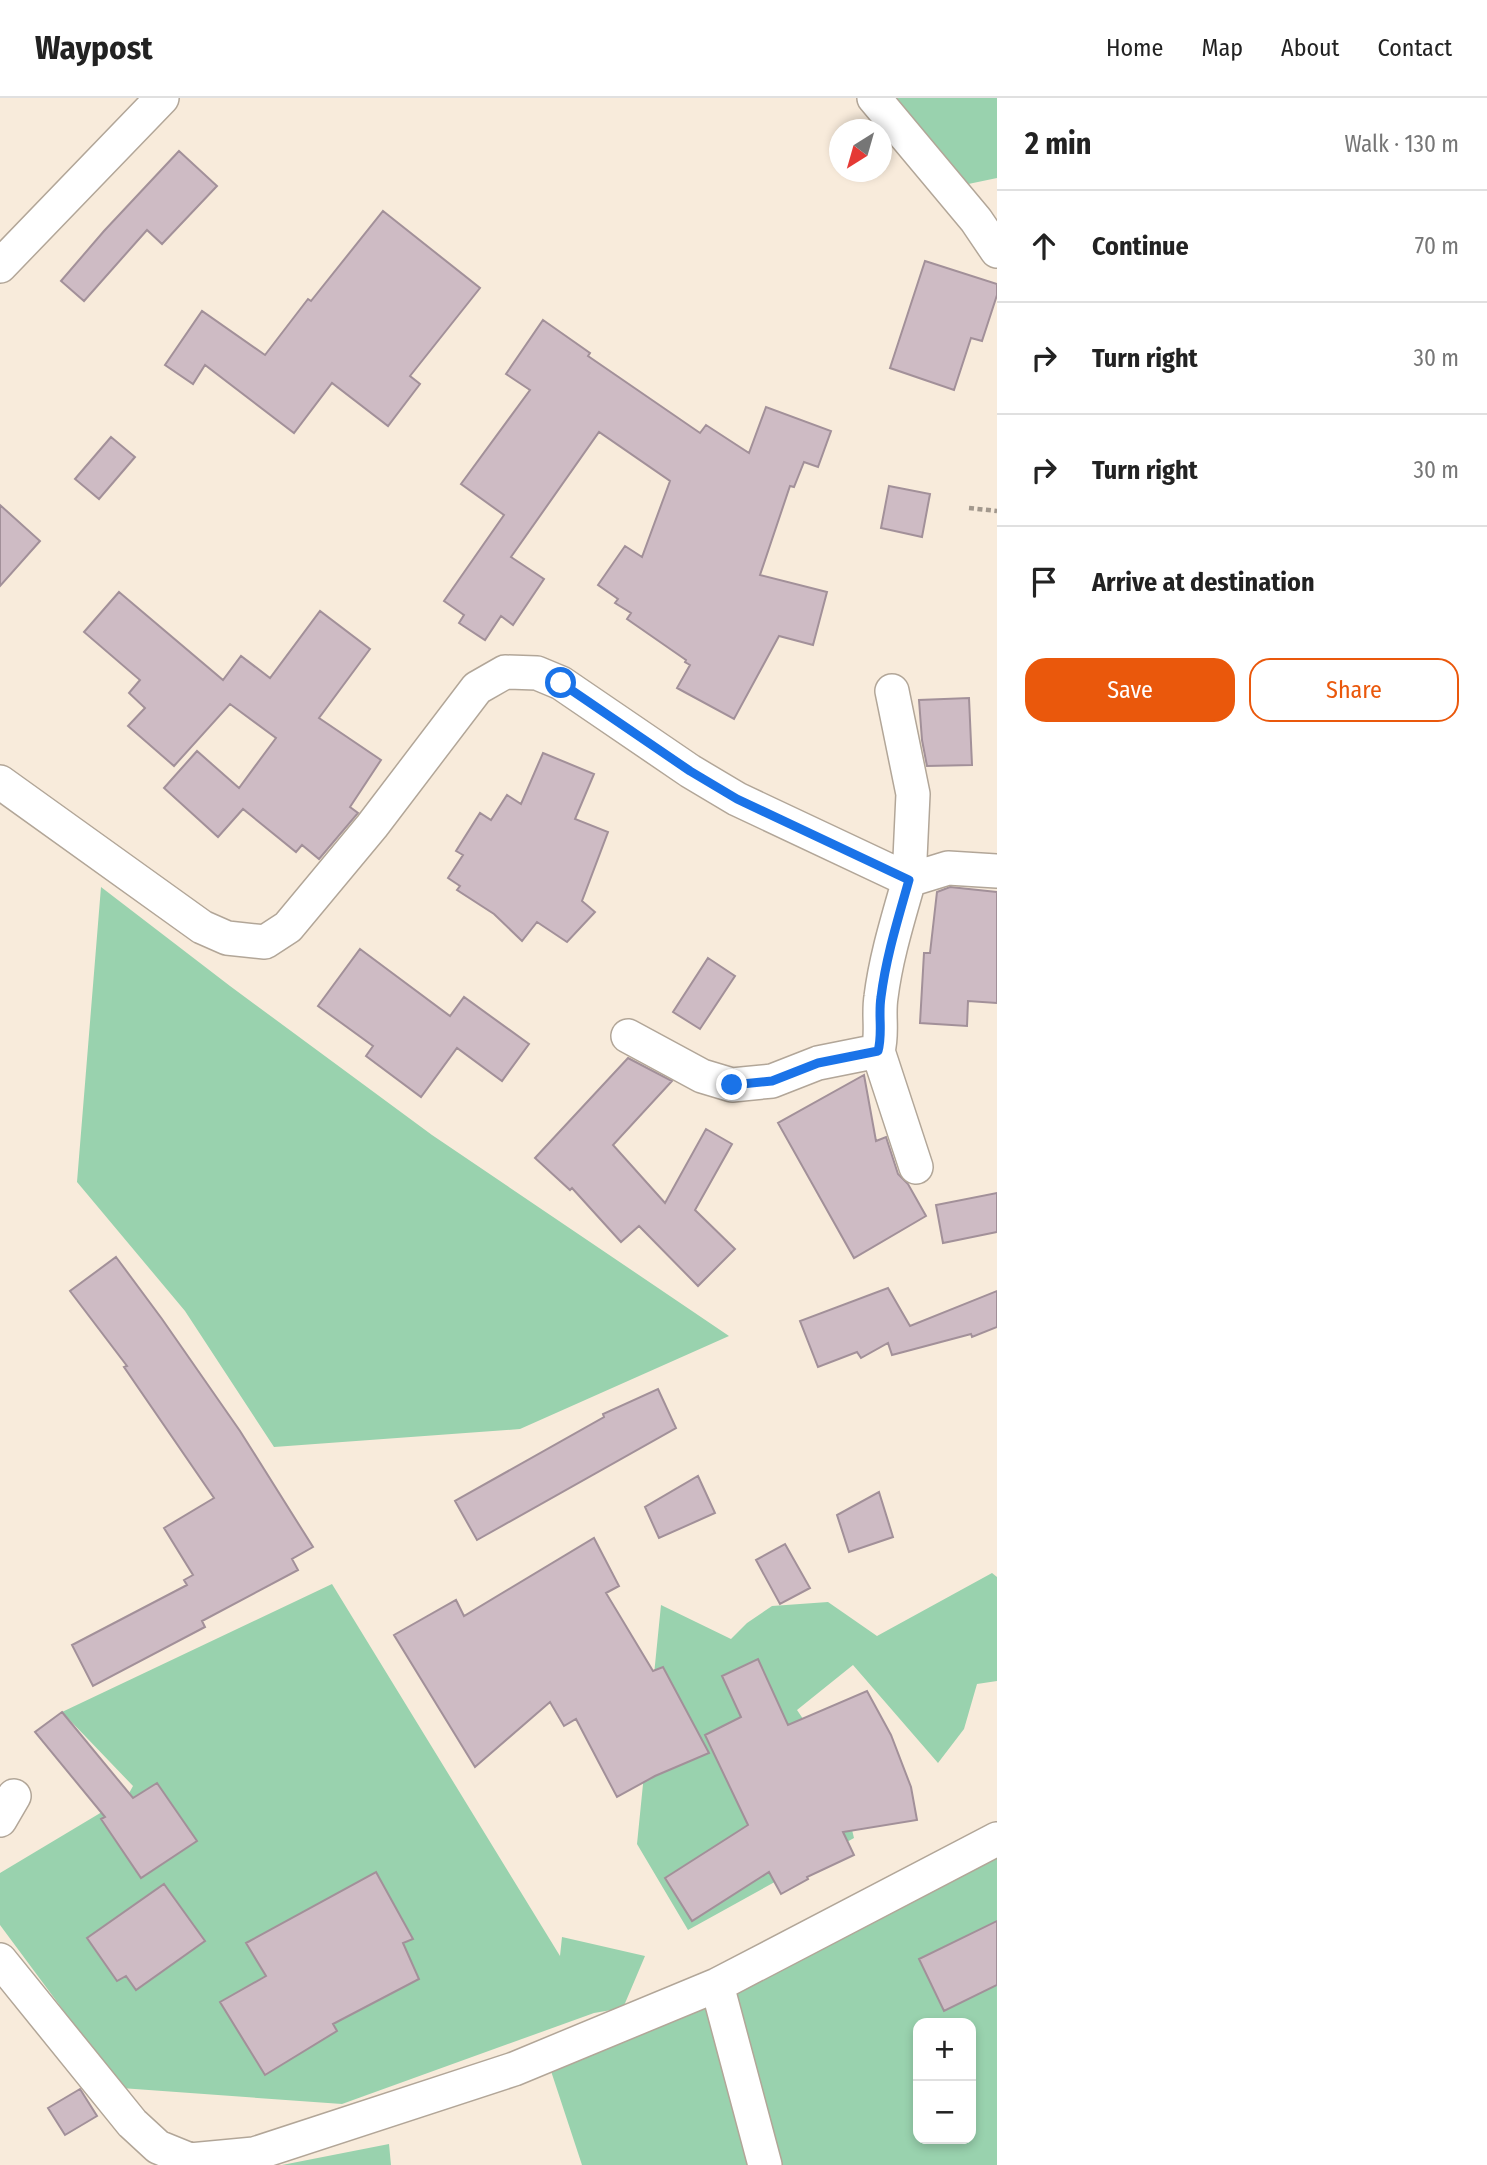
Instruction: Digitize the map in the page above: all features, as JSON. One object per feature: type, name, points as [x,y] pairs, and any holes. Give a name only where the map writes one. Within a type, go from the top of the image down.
[{"type":"street","points":[[0,266],[162,98]]},
{"type":"street","points":[[874,98],[976,220],[997,251]]},
{"type":"street","points":[[0,782],[202,927],[227,938],[265,942],[288,928],[372,826],[477,688],[505,672],[537,673],[561,683],[690,771],[737,799],[909,880],[948,868],[997,871]]},
{"type":"street","points":[[892,691],[913,794],[909,880],[886,963],[880,1002],[882,1036],[878,1051],[916,1167]]},
{"type":"street","points":[[628,1036],[702,1076],[732,1085],[772,1081],[818,1063],[878,1051]]},
{"type":"street","points":[[0,1960],[132,2123],[158,2147],[190,2160],[254,2154],[514,2069],[717,1985],[997,1839]]},
{"type":"street","points":[[717,1985],[765,2165]]},
{"type":"path","points":[[969,508],[997,511]]},
{"type":"green space","points":[[882,98],[997,98],[997,178],[954,187]]},
{"type":"green space","points":[[101,887],[432,1135],[729,1336],[520,1429],[274,1447],[185,1311],[77,1182]]},
{"type":"green space","points":[[992,1573],[997,1577],[997,1681],[977,1684],[964,1729],[938,1763],[853,1665],[797,1710],[837,1769],[854,1838],[688,1930],[637,1844],[661,1605],[731,1639],[747,1623],[772,1606],[828,1602],[877,1636]]},
{"type":"green space","points":[[332,1584],[560,1956],[562,1937],[645,1956],[623,2008],[594,2013],[342,2104],[121,2088],[0,1925],[0,1873],[127,1797],[133,1786],[62,1712]]},
{"type":"green space","points":[[997,1847],[997,2165],[582,2165],[549,2065]]},
{"type":"green space","points":[[389,2144],[391,2165],[282,2165]]},
{"type":"building","points":[[179,151],[217,186],[162,244],[147,230],[84,301],[61,281]]},
{"type":"building","points":[[383,211],[480,288],[410,376],[420,384],[388,426],[332,383],[294,433],[205,365],[193,384],[165,365],[202,311],[265,355],[308,299],[311,301]]},
{"type":"building","points":[[925,261],[997,284],[997,295],[982,341],[971,338],[954,390],[890,368]]},
{"type":"building","points":[[543,320],[590,353],[588,356],[700,433],[706,425],[749,453],[766,407],[831,431],[818,467],[804,462],[794,487],[790,486],[760,575],[827,592],[813,645],[779,636],[734,719],[677,688],[690,665],[627,619],[631,613],[615,603],[618,599],[598,585],[625,546],[642,557],[670,481],[599,432],[511,557],[544,579],[513,625],[501,616],[485,640],[459,623],[464,615],[444,601],[504,515],[461,484],[530,390],[506,374]]},
{"type":"building","points":[[111,437],[135,457],[99,499],[75,479]]},
{"type":"building","points":[[889,486],[930,494],[922,537],[881,528]]},
{"type":"building","points":[[0,505],[40,541],[0,586]]},
{"type":"building","points":[[119,592],[223,680],[241,656],[270,678],[320,611],[370,649],[319,718],[381,760],[350,807],[358,813],[319,859],[302,845],[296,852],[243,809],[218,837],[164,788],[197,751],[239,788],[276,738],[230,704],[174,766],[128,726],[145,708],[129,693],[140,680],[84,632]]},
{"type":"building","points":[[969,698],[972,765],[927,766],[919,700]]},
{"type":"building","points":[[543,753],[594,774],[575,819],[608,832],[582,901],[595,912],[567,942],[537,922],[522,941],[494,914],[457,890],[460,886],[448,878],[463,855],[456,851],[480,813],[491,820],[507,795],[521,804]]},
{"type":"building","points":[[950,887],[997,892],[997,1003],[968,1001],[967,1026],[920,1023],[924,953],[930,953],[937,892]]},
{"type":"building","points":[[360,949],[450,1016],[464,997],[529,1044],[502,1081],[457,1048],[421,1097],[366,1056],[373,1046],[318,1006]]},
{"type":"building","points":[[708,958],[735,976],[700,1029],[673,1012]]},
{"type":"building","points":[[628,1058],[672,1081],[613,1145],[665,1203],[706,1129],[732,1144],[695,1210],[735,1249],[698,1286],[639,1226],[621,1242],[572,1188],[570,1190],[535,1158]]},
{"type":"building","points":[[864,1075],[876,1141],[886,1137],[898,1174],[908,1184],[926,1216],[854,1258],[778,1123]]},
{"type":"building","points":[[997,1193],[997,1232],[943,1243],[936,1205]]},
{"type":"building","points":[[116,1257],[240,1431],[313,1547],[292,1559],[298,1570],[202,1621],[205,1627],[93,1686],[72,1645],[187,1585],[184,1580],[193,1575],[164,1528],[214,1498],[124,1367],[127,1366],[70,1291]]},
{"type":"building","points":[[888,1288],[910,1326],[997,1291],[997,1327],[972,1337],[971,1334],[892,1355],[888,1343],[861,1358],[857,1352],[818,1367],[800,1321]]},
{"type":"building","points":[[658,1389],[676,1428],[477,1540],[455,1501],[604,1417],[603,1414]]},
{"type":"building","points":[[698,1476],[715,1513],[659,1538],[645,1507]]},
{"type":"building","points":[[879,1492],[893,1537],[849,1552],[837,1515]]},
{"type":"building","points":[[594,1538],[619,1586],[606,1593],[653,1671],[663,1667],[709,1753],[655,1776],[617,1797],[576,1719],[564,1726],[550,1702],[475,1767],[394,1635],[456,1600],[464,1616]]},
{"type":"building","points":[[785,1544],[810,1588],[780,1604],[756,1560]]},
{"type":"building","points":[[758,1659],[788,1725],[867,1691],[891,1735],[911,1787],[917,1820],[843,1832],[854,1855],[807,1877],[808,1879],[781,1894],[769,1872],[692,1921],[665,1878],[748,1825],[705,1735],[741,1717],[722,1676]]},
{"type":"building","points":[[62,1712],[133,1798],[157,1783],[197,1841],[141,1878],[101,1819],[105,1817],[35,1732]]},
{"type":"building","points":[[376,1872],[413,1939],[403,1943],[419,1979],[333,2024],[337,2031],[265,2075],[220,2002],[266,1976],[246,1943]]},
{"type":"building","points":[[164,1884],[205,1941],[136,1990],[126,1976],[117,1981],[87,1938]]},
{"type":"building","points":[[997,1921],[997,1985],[944,2011],[919,1959]]},
{"type":"building","points":[[80,2089],[97,2116],[65,2135],[48,2108]]},
{"type":"route","points":[[561,683],[690,771],[737,799],[909,880],[886,963],[880,1002],[882,1036],[878,1051],[818,1063],[772,1081],[732,1085]]}]
